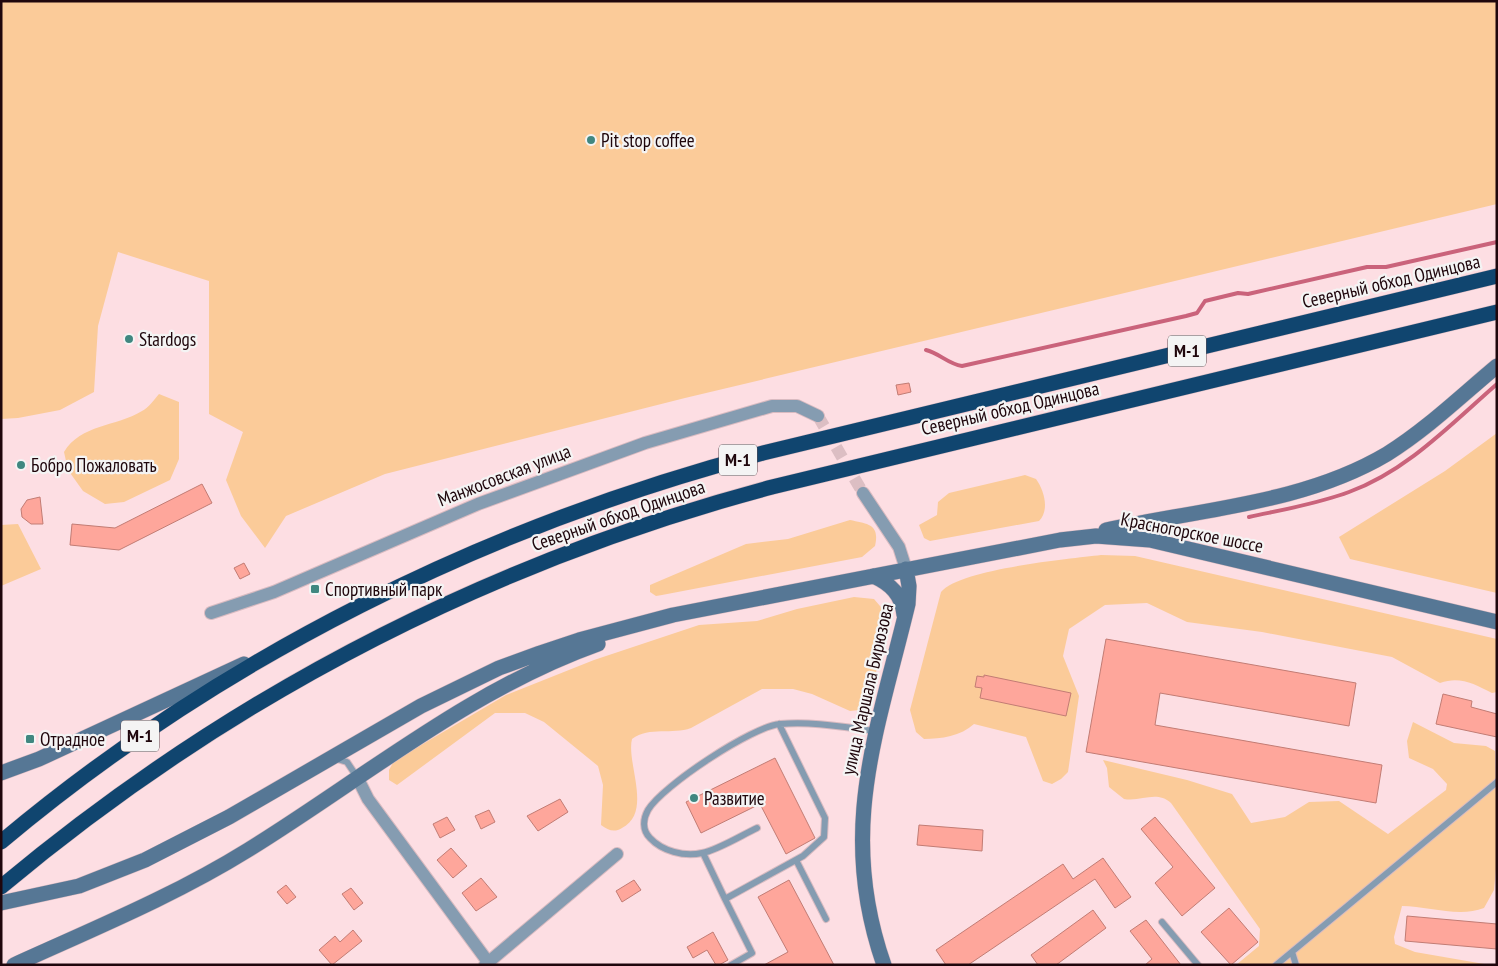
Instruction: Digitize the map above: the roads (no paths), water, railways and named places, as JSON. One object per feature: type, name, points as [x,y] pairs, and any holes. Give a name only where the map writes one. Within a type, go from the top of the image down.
[{"type":"highway","name":"Северный обход Одинцова","points":[[1,842],[66,790],[148,731],[288,644],[368,602],[496,543],[603,502],[692,472],[876,425],[1497,276]]},
{"type":"highway","name":"Северный обход Одинцова","points":[[1,887],[123,790],[256,704],[406,622],[509,575],[561,554],[667,516],[772,487],[1497,312]]},
{"type":"main road","points":[[1060,540],[1275,496],[1340,477],[1401,444],[1497,366]]},
{"type":"main road","name":"Красногорское шоссе","points":[[729,604],[1060,540],[1096,536],[1150,540],[1497,622]]},
{"type":"main road","name":"улица Маршала Бирюзова","points":[[884,965],[876,940],[865,886],[862,843],[863,806],[875,731],[903,626],[909,586],[906,569]]},
{"type":"main road","points":[[873,576],[885,581],[899,596],[902,604],[903,626]]},
{"type":"main road","points":[[1,903],[71,888],[137,864],[187,840],[421,706],[499,668],[579,640],[673,615],[729,604]]},
{"type":"main road","points":[[14,965],[121,916],[204,875],[266,838],[447,719],[544,666],[621,636],[729,604]]},
{"type":"main road","points":[[1,773],[48,754],[288,644]]},
{"type":"street","name":"Манжосовская улица","points":[[211,613],[274,592],[478,504],[645,443],[772,406],[797,406],[818,416]]},
{"type":"street","points":[[864,493],[899,547],[906,569]]},
{"type":"street","points":[[357,777],[368,799],[487,964],[617,854]]},
{"type":"lane","points":[[757,828],[702,853],[676,852],[657,845],[646,834],[644,822],[648,810],[680,778],[734,743],[779,724],[875,731]]},
{"type":"lane","points":[[725,899],[796,860],[811,850],[824,837],[825,818],[779,724]]},
{"type":"lane","points":[[330,757],[347,762],[357,777]]},
{"type":"lane","points":[[1276,965],[1497,782]]},
{"type":"lane","points":[[702,853],[752,953],[732,965]]},
{"type":"lane","points":[[796,860],[826,919]]},
{"type":"lane","points":[[1162,922],[1198,965]]},
{"type":"lane","points":[[1292,952],[1296,965]]},
{"type":"waterway","points":[[926,350],[962,366],[1186,316],[1197,313],[1205,301],[1238,293],[1248,294],[1367,267],[1386,267],[1497,242]]},
{"type":"waterway","points":[[1249,517],[1324,500],[1370,483],[1390,472],[1428,445],[1497,384]]},
{"type":"tunnel","points":[[818,416],[863,493]]},
{"type":"place","name":"Pit stop coffee","points":[[591,140]]},
{"type":"place","name":"Stardogs","points":[[129,339]]},
{"type":"place","name":"Бобро Пожаловать","points":[[21,465]]},
{"type":"place","name":"Спортивный парк","points":[[315,589]]},
{"type":"place","name":"Отрадное","points":[[30,739]]},
{"type":"place","name":"Развитие","points":[[694,798]]}]
